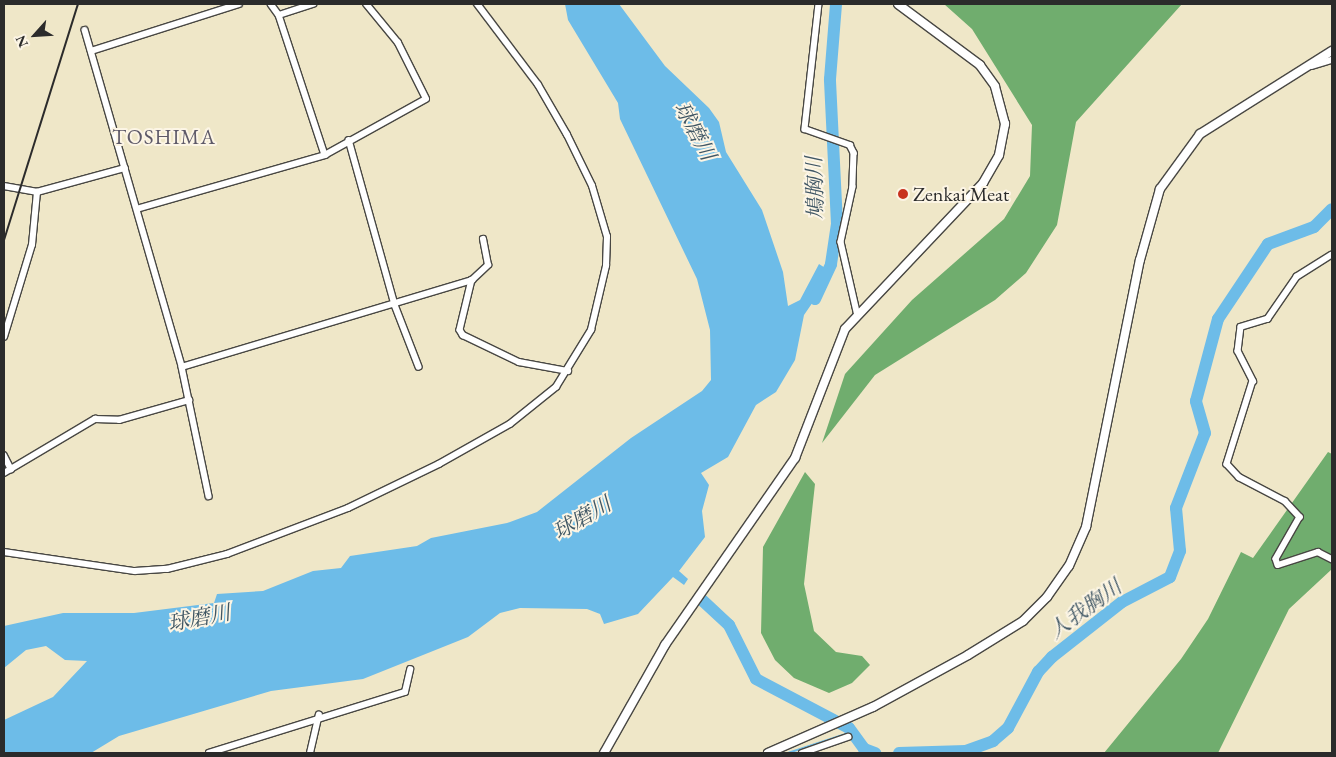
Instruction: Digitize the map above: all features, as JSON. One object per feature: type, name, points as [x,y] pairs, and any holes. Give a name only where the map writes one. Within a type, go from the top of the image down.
[{"type":"street","points":[[91,51],[239,4]]},
{"type":"street","points":[[271,4],[280,15],[325,156]]},
{"type":"street","points":[[280,15],[313,4]]},
{"type":"street","points":[[137,209],[325,156],[349,140],[426,99],[398,43],[366,4]]},
{"type":"street","points":[[4,552],[135,571],[167,569],[228,554],[348,508],[439,464],[534,407],[568,371],[591,330],[600,300],[606,266],[602,213],[567,135],[538,85],[476,4]]},
{"type":"street","points":[[819,4],[807,132],[850,144],[855,172],[841,242],[857,312]]},
{"type":"street","points":[[604,753],[664,645],[795,458],[839,342],[857,312],[983,183],[998,155],[1005,124],[996,86],[980,65],[898,4]]},
{"type":"street","points":[[85,30],[182,367],[209,496]]},
{"type":"street","points":[[768,753],[873,707],[975,651],[1022,621],[1047,597],[1069,566],[1086,528],[1140,260],[1160,189],[1200,134],[1312,66],[1332,51]]},
{"type":"street","points":[[1312,66],[1332,60]]},
{"type":"street","points":[[349,140],[394,305],[419,367]]},
{"type":"street","points":[[4,186],[37,192],[125,168]]},
{"type":"street","points":[[4,337],[32,245],[37,192]]},
{"type":"street","points":[[182,367],[394,305],[472,280],[488,265],[483,239]]},
{"type":"street","points":[[1332,255],[1293,281],[1268,319],[1241,328],[1238,350],[1253,381],[1227,464],[1239,477],[1285,501],[1300,517],[1276,559],[1278,565],[1318,552],[1332,559]]},
{"type":"street","points":[[472,280],[460,330],[463,335],[519,362],[568,371]]},
{"type":"street","points":[[4,473],[94,418],[119,420],[189,400]]},
{"type":"street","points":[[4,455],[11,469]]},
{"type":"street","points":[[209,753],[319,715],[405,692],[410,670]]},
{"type":"street","points":[[310,753],[319,715]]},
{"type":"street","points":[[802,753],[848,737]]},
{"type":"green space","points":[[944,4],[1182,4],[1076,122],[1057,225],[1026,273],[995,300],[875,375],[822,443],[845,374],[912,300],[1004,219],[1030,176],[1032,125],[972,29]]},
{"type":"green space","points":[[1328,452],[1332,454],[1332,569],[1289,609],[1218,753],[1104,753],[1181,659],[1208,619],[1241,552],[1253,558]]},
{"type":"green space","points":[[805,472],[815,484],[804,584],[814,631],[836,652],[862,656],[870,665],[852,683],[829,693],[794,678],[775,660],[761,633],[763,547]]},
{"type":"water","name":"球磨川","points":[[565,4],[619,4],[665,66],[709,108],[719,122],[726,152],[762,210],[783,272],[788,306],[800,300],[819,264],[833,273],[820,276],[817,283],[824,286],[804,315],[795,360],[776,392],[756,405],[728,457],[701,473],[709,485],[702,511],[705,537],[679,571],[688,579],[684,585],[673,577],[638,614],[604,624],[600,614],[587,609],[520,608],[500,613],[468,637],[363,679],[271,691],[119,736],[91,753],[4,753],[4,720],[53,697],[87,661],[65,660],[46,646],[26,650],[4,668],[4,626],[63,613],[134,613],[214,603],[217,594],[263,591],[313,571],[341,568],[350,556],[417,546],[431,538],[507,523],[537,512],[631,438],[702,391],[711,380],[710,330],[697,279],[620,119],[618,103],[568,20]]},
{"type":"waterway","name":"鳩胸川","points":[[815,299],[831,264],[837,224],[830,79],[836,4]]},
{"type":"waterway","name":"人我胸川","points":[[899,753],[966,751],[993,741],[1008,728],[1038,672],[1052,657],[1122,602],[1170,577],[1180,551],[1176,508],[1205,433],[1196,401],[1218,319],[1268,244],[1314,227],[1332,209]]},
{"type":"waterway","name":"人我胸川","points":[[702,600],[729,625],[756,679],[849,728],[864,749],[875,753]]},
{"type":"waterway","points":[[788,753],[852,732]]},
{"type":"railway","points":[[4,240],[78,4]]},
{"type":"place","name":"Zenkai Meat","points":[[903,194]]},
{"type":"district","name":"TOSHIMA","points":[[164,137]]}]
